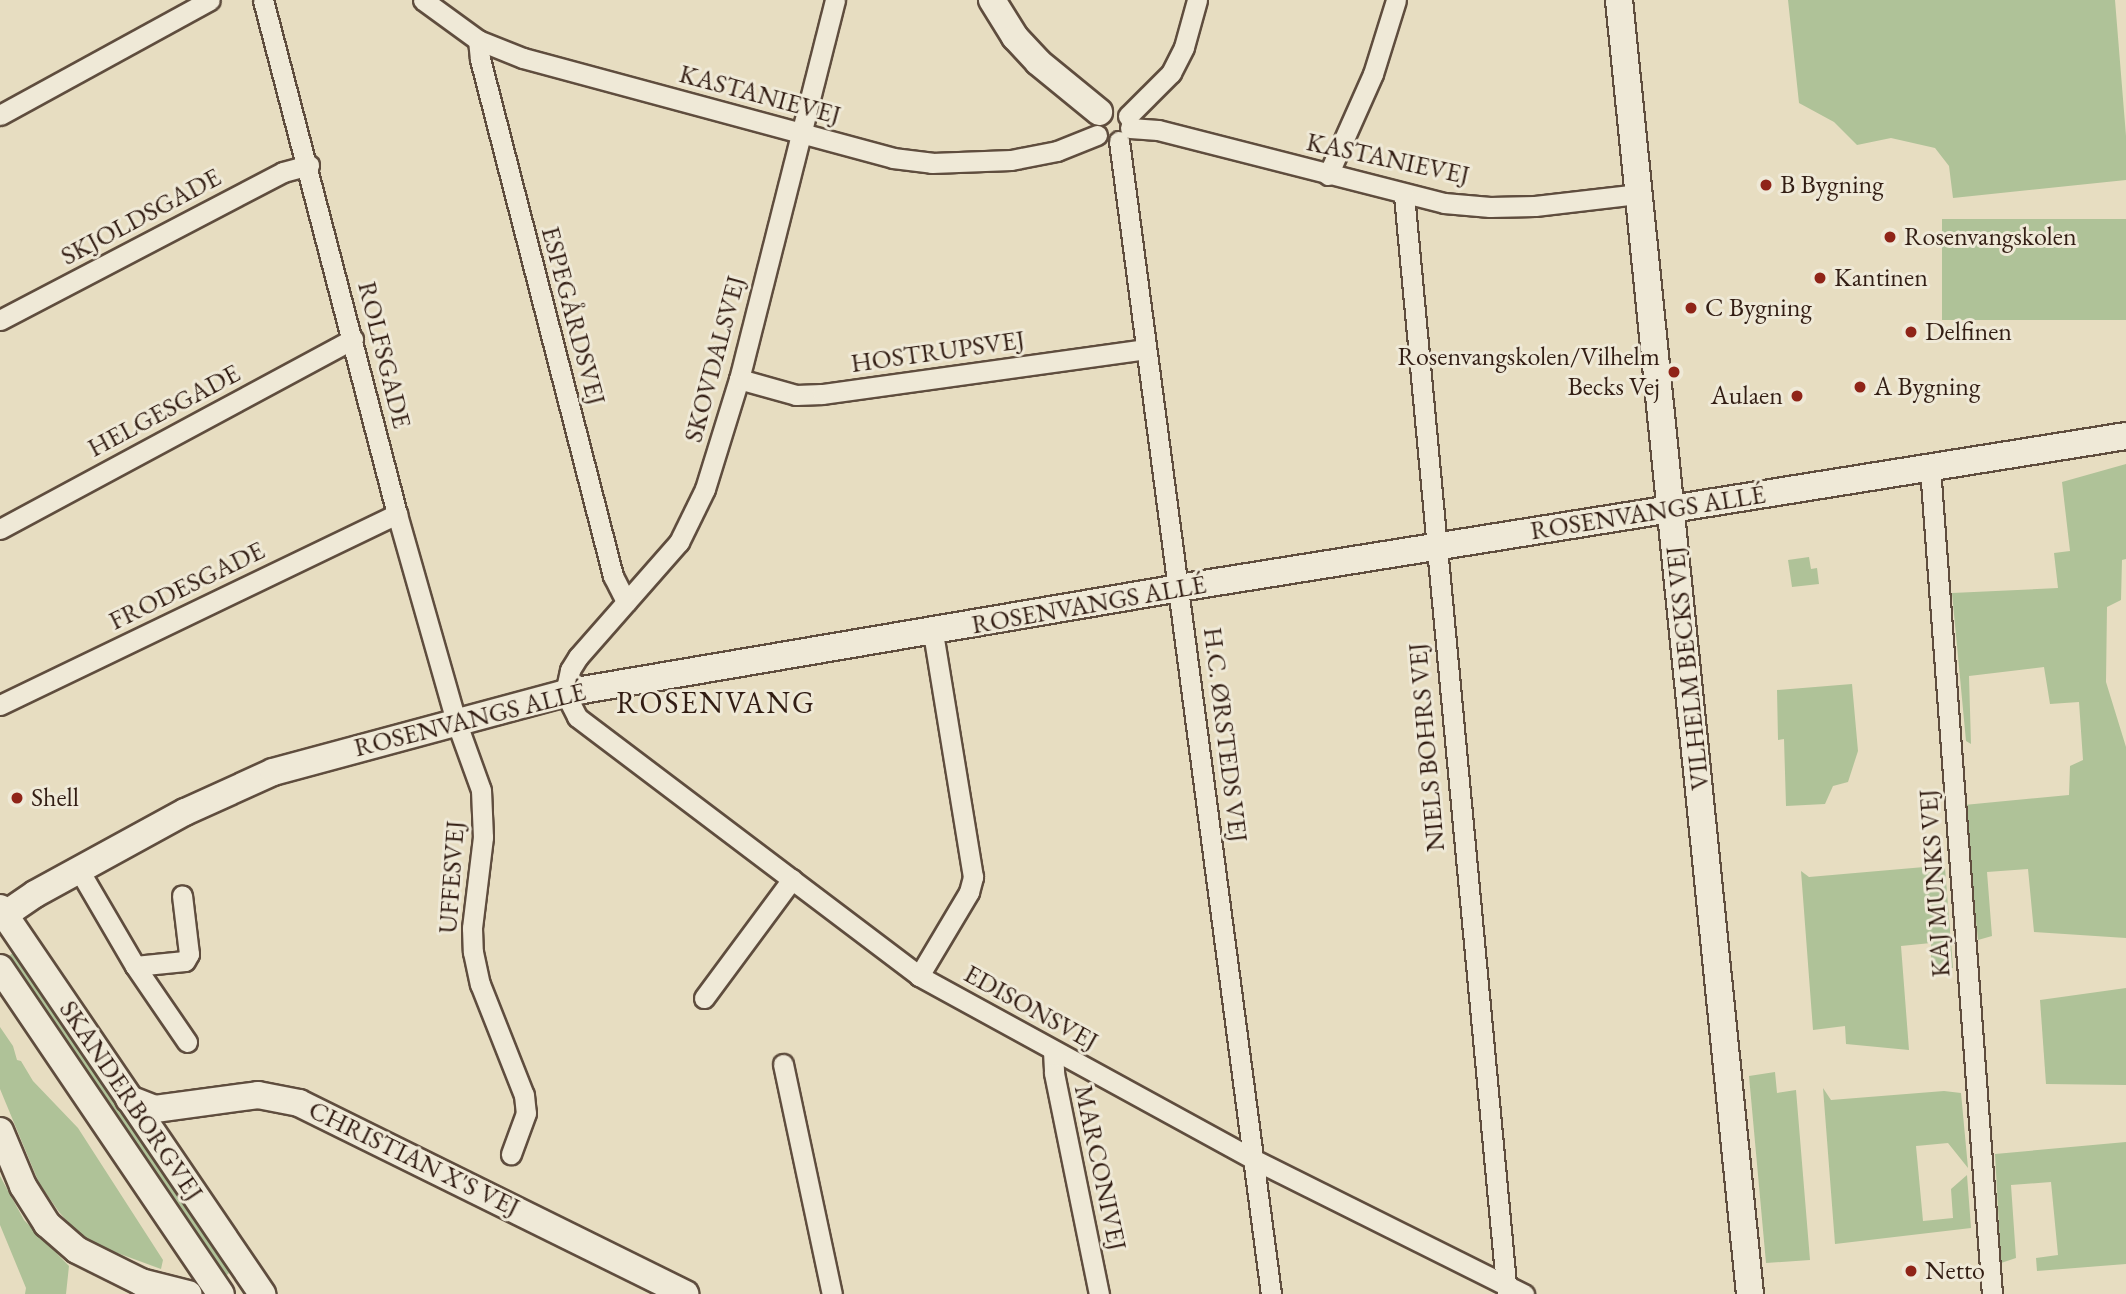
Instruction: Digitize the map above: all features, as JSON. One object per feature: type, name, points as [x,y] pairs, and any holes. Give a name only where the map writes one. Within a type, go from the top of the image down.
[{"type":"street","points":[[0,115],[211,0]]},
{"type":"street","name":"ROLFSGADE","points":[[263,0],[309,165],[397,513],[456,721]]},
{"type":"street","name":"KASTANIEVEJ","points":[[423,0],[478,40],[523,58],[893,158],[965,164],[1011,160],[1057,151],[1098,124]]},
{"type":"street","name":"SKOVDALSVEJ","points":[[565,693],[570,670],[578,657],[679,542],[705,489],[739,379],[835,0]]},
{"type":"street","points":[[992,0],[1015,37],[1098,124],[1107,142],[1126,128],[1171,73],[1184,47],[1197,0]]},
{"type":"street","points":[[1328,175],[1373,74],[1396,0]]},
{"type":"street","name":"VILHELM BECKS VEJ","points":[[1619,0],[1750,1294]]},
{"type":"street","name":"ESPEGÅRDSVEJ","points":[[478,40],[480,59],[613,576],[626,602]]},
{"type":"street","points":[[1098,124],[1115,107],[1126,128]]},
{"type":"street","name":"KASTANIEVEJ","points":[[1126,128],[1158,130],[1404,195],[1444,203],[1490,207],[1535,205],[1639,194]]},
{"type":"street","name":"H.C. ØRSTEDS VEJ","points":[[1126,128],[1146,349],[1180,588],[1271,1294]]},
{"type":"street","name":"SKJOLDSGADE","points":[[0,320],[283,172],[309,165]]},
{"type":"street","name":"NIELS BOHRS VEJ","points":[[1404,195],[1435,548],[1512,1291]]},
{"type":"street","name":"HELGESGADE","points":[[0,529],[353,339]]},
{"type":"street","name":"HOSTRUPSVEJ","points":[[739,379],[796,395],[822,394],[1146,349]]},
{"type":"street","name":"ROSENVANGS ALLÉ","points":[[2,914],[185,812],[273,772],[565,693],[1180,588],[2126,436]]},
{"type":"street","name":"KAJ MUNKS VEJ","points":[[1930,468],[1992,1294]]},
{"type":"street","name":"FRODESGADE","points":[[0,705],[397,513]]},
{"type":"street","points":[[919,975],[970,892],[973,877],[933,632]]},
{"type":"street","name":"EDISONSVEJ","points":[[565,693],[577,717],[595,733],[919,975],[1053,1051],[1254,1159],[1512,1291]]},
{"type":"street","name":"UFFESVEJ","points":[[456,721],[481,790],[483,811],[472,928],[475,964],[480,985],[524,1095],[526,1113],[511,1154]]},
{"type":"street","points":[[79,870],[135,965],[187,1042]]},
{"type":"street","points":[[704,998],[792,879]]},
{"type":"street","points":[[135,965],[185,961],[188,954],[182,895]]},
{"type":"street","name":"SKANDERBORGVEJ","points":[[2,914],[262,1294]]},
{"type":"street","name":"SKANDERBORGVEJ","points":[[0,968],[221,1294]]},
{"type":"street","name":"MARCONIVEJ","points":[[1053,1051],[1054,1073],[1099,1294]]},
{"type":"street","points":[[783,1064],[832,1294]]},
{"type":"street","name":"CHRISTIAN X'S VEJ","points":[[129,1099],[155,1109],[258,1095],[299,1103],[685,1294]]},
{"type":"street","points":[[0,1131],[23,1186],[47,1224],[77,1251],[141,1282],[188,1294]]},
{"type":"green space","points":[[1788,0],[2115,0],[2126,136],[2126,180],[1953,198],[1949,166],[1935,148],[1891,138],[1857,145],[1834,122],[1799,103]]},
{"type":"green space","points":[[1942,219],[2126,219],[2126,320],[1942,320]]},
{"type":"green space","points":[[2126,464],[2126,559],[2122,560],[2121,600],[2107,607],[2106,682],[2126,747],[2126,938],[2034,932],[2028,869],[1987,872],[1992,936],[1978,940],[1964,805],[2069,795],[2070,766],[2083,760],[2079,702],[2050,704],[2044,667],[1969,676],[1971,744],[1966,741],[1952,593],[2058,588],[2054,553],[2070,551],[2062,482]]},
{"type":"green space","points":[[1809,557],[1811,569],[1817,568],[1819,584],[1792,587],[1788,560]]},
{"type":"green space","points":[[1852,684],[1858,751],[1848,782],[1833,786],[1825,804],[1786,806],[1784,739],[1778,740],[1777,690]]},
{"type":"green space","points":[[1936,866],[1945,868],[1953,968],[1931,970],[1931,943],[1901,946],[1909,1050],[1846,1044],[1845,1026],[1813,1030],[1801,871],[1809,877]]},
{"type":"green space","points":[[16,951],[231,1271],[227,1275],[218,1273],[14,973],[7,957]]},
{"type":"green space","points":[[2126,988],[2126,1085],[2046,1084],[2040,1000]]},
{"type":"green space","points":[[0,1027],[13,1046],[17,1060],[21,1061],[33,1081],[78,1128],[163,1260],[161,1269],[101,1247],[77,1232],[39,1183],[0,1089]]},
{"type":"green space","points":[[1775,1072],[1777,1093],[1796,1090],[1810,1260],[1766,1263],[1749,1076]]},
{"type":"green space","points":[[1823,1088],[1831,1100],[1944,1091],[1961,1093],[1968,1168],[1948,1143],[1916,1146],[1923,1221],[1953,1218],[1951,1189],[1967,1175],[1971,1228],[1835,1244]]},
{"type":"green space","points":[[2126,1142],[2126,1264],[2037,1271],[2036,1258],[2058,1255],[2051,1182],[2011,1185],[2016,1258],[2001,1263],[1995,1154]]},
{"type":"green space","points":[[0,1176],[24,1220],[69,1266],[66,1294],[25,1294],[26,1288],[0,1225]]},
{"type":"place","name":"B Bygning","points":[[1766,185]]},
{"type":"place","name":"Rosenvangskolen","points":[[1890,237]]},
{"type":"place","name":"Kantinen","points":[[1820,278]]},
{"type":"place","name":"C Bygning","points":[[1691,308]]},
{"type":"place","name":"Delfinen","points":[[1911,332]]},
{"type":"place","name":"Rosenvangskolen/Vilhelm Becks Vej","points":[[1674,372]]},
{"type":"place","name":"A Bygning","points":[[1860,387]]},
{"type":"place","name":"Aulaen","points":[[1797,396]]},
{"type":"place","name":"Shell","points":[[17,798]]},
{"type":"place","name":"Netto","points":[[1911,1271]]},
{"type":"district","name":"ROSENVANG","points":[[716,703]]}]
